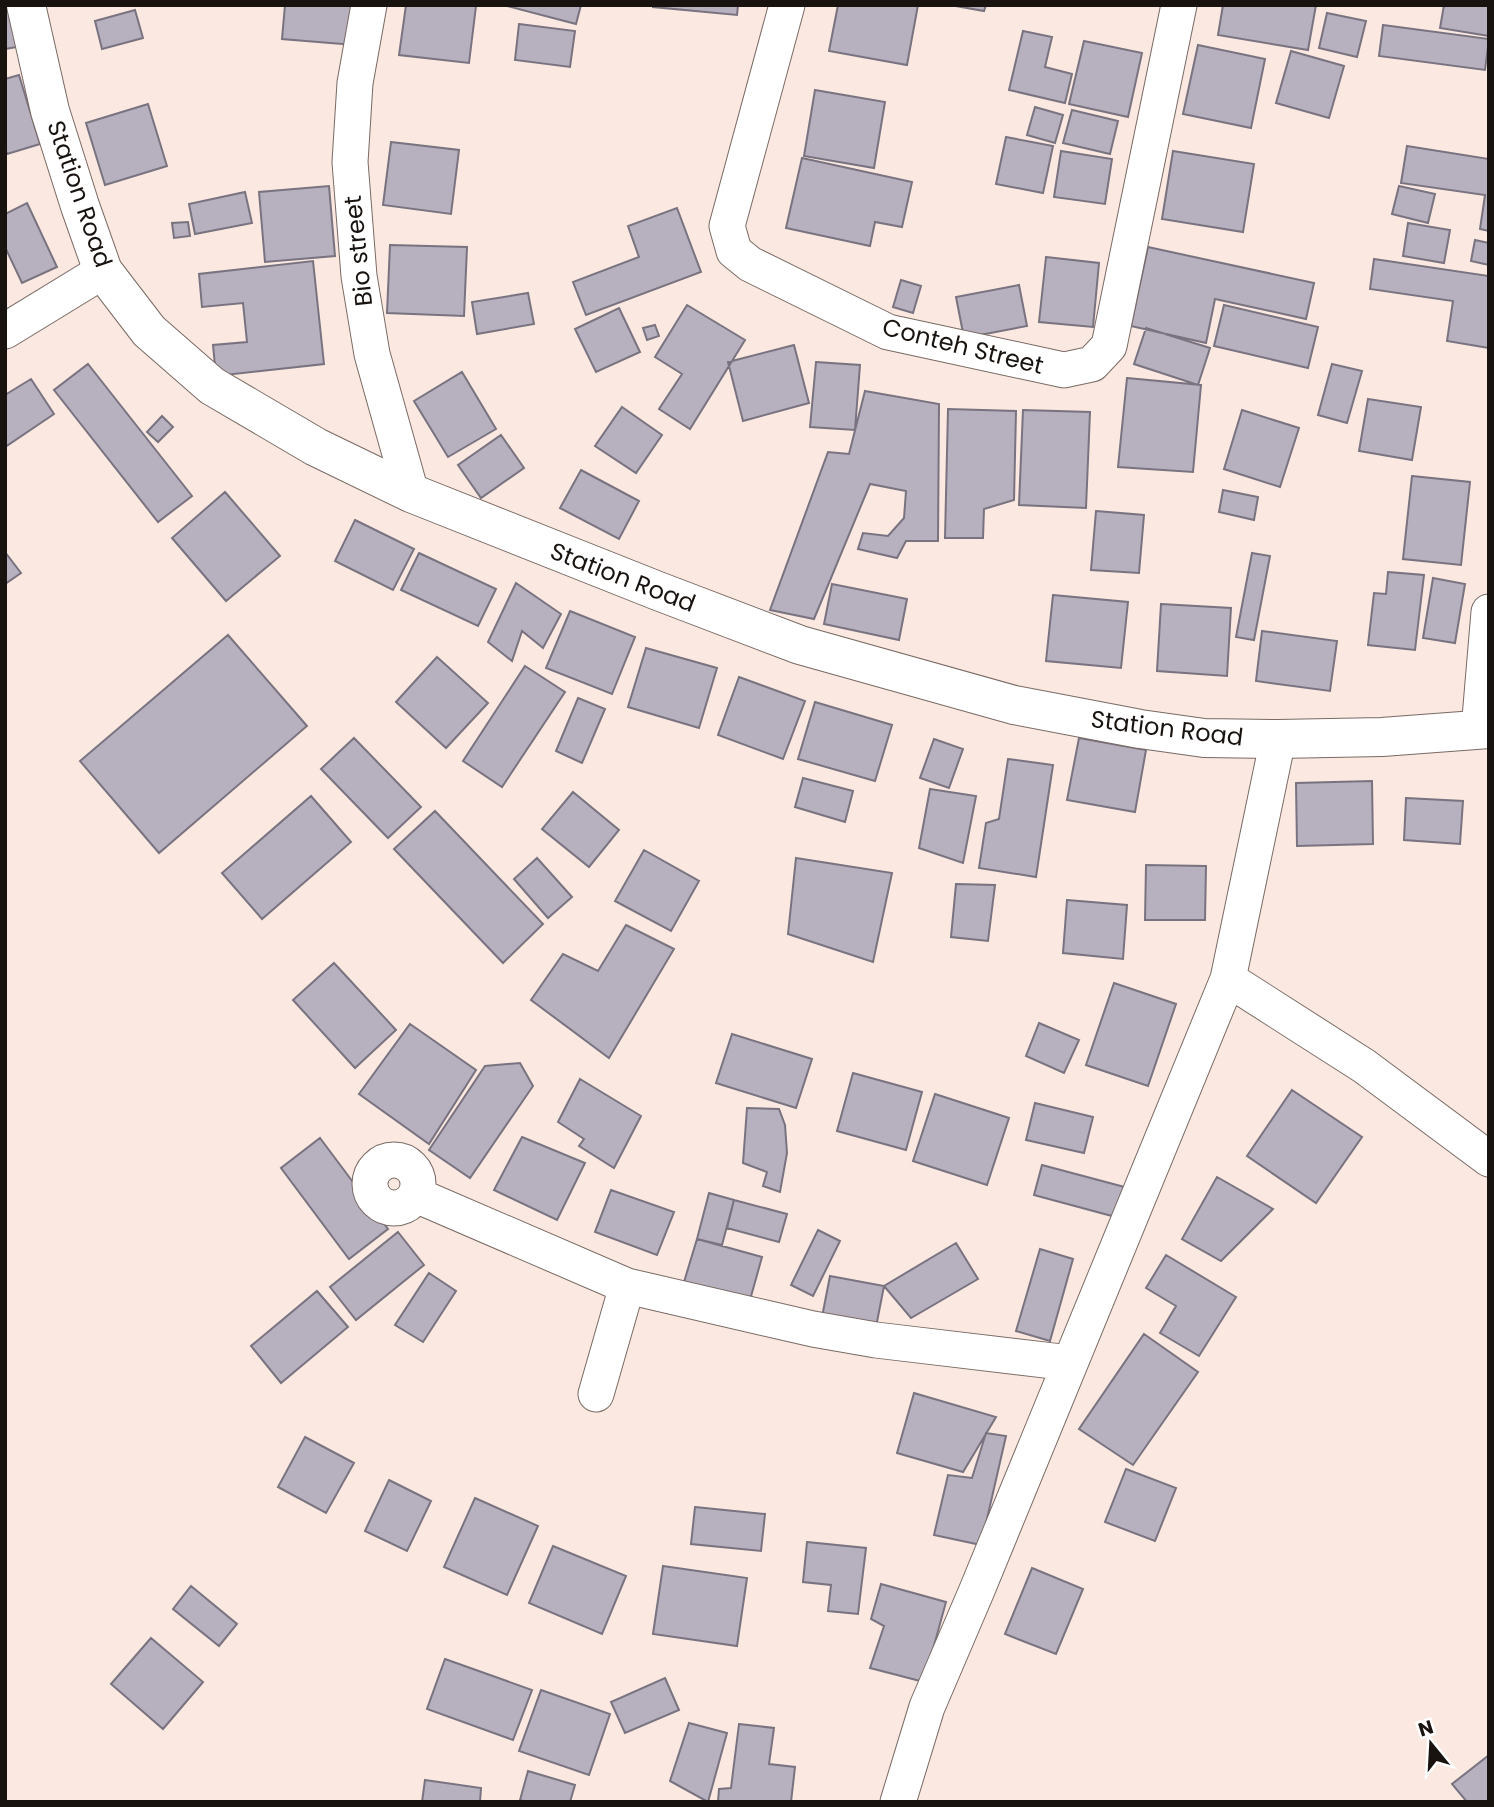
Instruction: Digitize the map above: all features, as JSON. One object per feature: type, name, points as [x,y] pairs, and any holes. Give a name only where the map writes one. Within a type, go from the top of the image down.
[{"type":"main road","name":"Station Road","points":[[26,5],[50,111],[103,271],[149,331],[212,386],[316,447],[411,493],[800,645],[1014,705],[1204,738],[1382,737],[1484,729]]},
{"type":"street","name":"Bio street","points":[[369,5],[355,83],[350,162],[359,276],[372,354],[411,493]]},
{"type":"street","name":"Conteh Street","points":[[787,5],[727,226],[734,251],[750,264],[888,332],[1064,370],[1092,364],[1109,346],[1179,5]]},
{"type":"street","points":[[5,331],[103,271]]},
{"type":"street","points":[[1484,729],[1489,612]]},
{"type":"street","points":[[898,1802],[927,1707],[1228,979],[1278,739]]},
{"type":"street","points":[[1228,979],[1364,1066],[1489,1159]]},
{"type":"street","points":[[416,1195],[627,1286],[813,1329],[876,1340],[1070,1363]]},
{"type":"street","points":[[596,1394],[627,1286]]},
{"type":"building","points":[[5,5],[10,5],[17,47],[5,49]]},
{"type":"building","points":[[285,5],[358,5],[354,45],[282,39]]},
{"type":"building","points":[[406,5],[476,6],[469,63],[399,55]]},
{"type":"building","points":[[503,5],[581,5],[576,24]]},
{"type":"building","points":[[653,5],[738,5],[737,15]]},
{"type":"building","points":[[838,5],[918,5],[907,65],[829,51]]},
{"type":"building","points":[[950,5],[986,5],[984,11]]},
{"type":"building","points":[[1223,5],[1316,5],[1308,50],[1218,35]]},
{"type":"building","points":[[1444,5],[1489,5],[1489,36],[1440,28]]},
{"type":"building","points":[[135,10],[143,38],[102,49],[95,21]]},
{"type":"building","points":[[1327,13],[1366,21],[1357,57],[1319,48]]},
{"type":"building","points":[[519,24],[575,31],[570,67],[515,60]]},
{"type":"building","points":[[1383,25],[1489,39],[1485,70],[1379,56]]},
{"type":"building","points":[[1023,31],[1052,37],[1045,67],[1072,74],[1065,103],[1009,90]]},
{"type":"building","points":[[1084,41],[1142,53],[1128,117],[1069,104]]},
{"type":"building","points":[[1198,45],[1265,59],[1251,128],[1183,114]]},
{"type":"building","points":[[1291,51],[1344,66],[1329,118],[1276,103]]},
{"type":"building","points":[[19,75],[40,144],[7,154],[5,79]]},
{"type":"building","points":[[815,90],[885,102],[874,168],[804,156]]},
{"type":"building","points":[[148,104],[167,166],[105,185],[86,123]]},
{"type":"building","points":[[1035,107],[1063,115],[1055,143],[1027,135]]},
{"type":"building","points":[[1072,110],[1118,121],[1110,154],[1063,143]]},
{"type":"building","points":[[1006,137],[1053,146],[1043,193],[996,184]]},
{"type":"building","points":[[391,142],[459,150],[451,214],[383,205]]},
{"type":"building","points":[[1407,146],[1489,159],[1489,231],[1480,229],[1485,195],[1401,183]]},
{"type":"building","points":[[1061,151],[1112,159],[1105,204],[1054,197]]},
{"type":"building","points":[[1173,151],[1254,164],[1243,232],[1162,219]]},
{"type":"building","points":[[802,158],[912,182],[902,227],[875,222],[870,246],[786,228]]},
{"type":"building","points":[[329,186],[335,256],[265,262],[259,192]]},
{"type":"building","points":[[1399,186],[1435,194],[1428,223],[1392,214]]},
{"type":"building","points":[[245,192],[252,223],[195,234],[189,204]]},
{"type":"building","points":[[27,203],[57,267],[22,283],[5,247],[5,214]]},
{"type":"building","points":[[677,208],[701,272],[586,315],[573,282],[639,257],[628,226]]},
{"type":"building","points":[[188,222],[190,236],[174,238],[172,223]]},
{"type":"building","points":[[1408,223],[1450,230],[1444,263],[1403,256]]},
{"type":"building","points":[[1475,240],[1489,243],[1489,265],[1471,261]]},
{"type":"building","points":[[390,245],[467,247],[464,316],[387,313]]},
{"type":"building","points":[[1148,247],[1314,283],[1306,319],[1215,299],[1206,343],[1131,326]]},
{"type":"building","points":[[1046,257],[1099,263],[1093,327],[1039,322]]},
{"type":"building","points":[[1374,259],[1489,276],[1489,348],[1447,341],[1453,301],[1370,289]]},
{"type":"building","points":[[313,261],[324,364],[216,376],[213,345],[247,342],[243,303],[202,307],[199,274]]},
{"type":"building","points":[[901,280],[921,286],[913,313],[893,307]]},
{"type":"building","points":[[1019,285],[1027,326],[964,338],[956,297]]},
{"type":"building","points":[[528,293],[534,324],[477,334],[472,302]]},
{"type":"building","points":[[687,305],[745,340],[690,429],[659,409],[682,374],[655,357]]},
{"type":"building","points":[[1224,305],[1318,327],[1308,368],[1214,346]]},
{"type":"building","points":[[619,308],[640,352],[596,372],[575,329]]},
{"type":"building","points":[[655,325],[659,336],[647,340],[643,328]]},
{"type":"building","points":[[1146,328],[1210,348],[1198,385],[1134,364]]},
{"type":"building","points":[[794,345],[809,403],[743,421],[728,362]]},
{"type":"building","points":[[816,362],[860,365],[855,430],[810,427]]},
{"type":"building","points":[[88,364],[192,496],[158,522],[54,390]]},
{"type":"building","points":[[1332,364],[1362,371],[1347,423],[1318,415]]},
{"type":"building","points":[[462,372],[496,429],[448,457],[414,401]]},
{"type":"building","points":[[1127,378],[1201,385],[1193,472],[1118,467]]},
{"type":"building","points":[[31,379],[54,414],[5,447],[5,395]]},
{"type":"building","points":[[865,391],[939,404],[938,541],[906,541],[897,558],[858,549],[863,533],[888,536],[904,518],[906,491],[870,484],[814,619],[770,610],[828,452],[849,454]]},
{"type":"building","points":[[1368,399],[1421,407],[1412,460],[1359,451]]},
{"type":"building","points":[[622,407],[662,435],[636,473],[595,446]]},
{"type":"building","points":[[948,409],[1016,411],[1014,500],[984,509],[983,538],[945,538]]},
{"type":"building","points":[[1023,410],[1090,412],[1086,508],[1019,505]]},
{"type":"building","points":[[1242,410],[1299,428],[1280,487],[1224,469]]},
{"type":"building","points":[[162,416],[173,427],[158,442],[147,432]]},
{"type":"building","points":[[501,435],[524,468],[481,498],[458,465]]},
{"type":"building","points":[[581,470],[639,501],[619,539],[560,508]]},
{"type":"building","points":[[1412,476],[1470,482],[1461,565],[1403,559]]},
{"type":"building","points":[[1223,490],[1258,497],[1254,520],[1219,512]]},
{"type":"building","points":[[225,492],[280,556],[226,601],[172,538]]},
{"type":"building","points":[[1096,511],[1144,515],[1139,573],[1091,570]]},
{"type":"building","points":[[355,520],[414,549],[393,590],[335,561]]},
{"type":"building","points":[[5,552],[21,573],[5,584]]},
{"type":"building","points":[[419,553],[496,589],[478,626],[401,590]]},
{"type":"building","points":[[1252,553],[1270,556],[1254,640],[1236,637]]},
{"type":"building","points":[[1388,572],[1424,575],[1415,650],[1368,645],[1374,593],[1386,594]]},
{"type":"building","points":[[1433,578],[1465,584],[1455,643],[1423,638]]},
{"type":"building","points":[[516,583],[561,614],[543,648],[522,631],[512,661],[488,642]]},
{"type":"building","points":[[832,584],[907,599],[899,640],[824,624]]},
{"type":"building","points":[[1053,595],[1128,602],[1121,668],[1046,661]]},
{"type":"building","points":[[1161,604],[1231,608],[1227,676],[1157,671]]},
{"type":"building","points":[[570,611],[635,637],[612,694],[546,668]]},
{"type":"building","points":[[1262,631],[1337,641],[1330,691],[1256,681]]},
{"type":"building","points":[[228,635],[307,726],[159,853],[80,761]]},
{"type":"building","points":[[646,648],[717,668],[699,728],[628,707]]},
{"type":"building","points":[[437,657],[488,703],[446,748],[396,702]]},
{"type":"building","points":[[525,666],[565,692],[502,787],[463,761]]},
{"type":"building","points":[[739,677],[805,701],[783,759],[718,735]]},
{"type":"building","points":[[578,698],[605,709],[582,763],[556,751]]},
{"type":"building","points":[[815,702],[892,725],[875,781],[798,759]]},
{"type":"building","points":[[354,738],[421,807],[388,838],[321,769]]},
{"type":"building","points":[[1079,738],[1146,750],[1135,812],[1067,800]]},
{"type":"building","points":[[934,739],[963,749],[949,788],[920,778]]},
{"type":"building","points":[[1008,759],[1053,765],[1036,877],[979,868],[986,823],[999,819]]},
{"type":"building","points":[[803,778],[853,791],[845,822],[795,807]]},
{"type":"building","points":[[1372,781],[1373,844],[1297,846],[1296,783]]},
{"type":"building","points":[[930,789],[976,796],[963,863],[919,848]]},
{"type":"building","points":[[573,792],[619,830],[589,867],[542,829]]},
{"type":"building","points":[[311,796],[351,842],[262,919],[222,873]]},
{"type":"building","points":[[1406,798],[1463,801],[1460,844],[1404,840]]},
{"type":"building","points":[[435,811],[543,924],[503,963],[394,849]]},
{"type":"building","points":[[644,850],[699,881],[671,931],[615,901]]},
{"type":"building","points":[[537,858],[572,897],[548,918],[514,879]]},
{"type":"building","points":[[796,858],[892,873],[873,962],[788,934]]},
{"type":"building","points":[[1146,865],[1206,866],[1205,920],[1145,920]]},
{"type":"building","points":[[956,884],[995,885],[988,941],[951,937]]},
{"type":"building","points":[[1067,900],[1127,905],[1123,959],[1063,953]]},
{"type":"building","points":[[626,925],[674,949],[609,1058],[531,1000],[563,954],[598,971]]},
{"type":"building","points":[[334,963],[396,1030],[355,1068],[293,1000]]},
{"type":"building","points":[[1114,983],[1176,1004],[1148,1086],[1086,1065]]},
{"type":"building","points":[[1039,1023],[1079,1040],[1064,1073],[1026,1056]]},
{"type":"building","points":[[410,1024],[476,1070],[429,1144],[359,1094]]},
{"type":"building","points":[[732,1034],[812,1059],[796,1108],[716,1083]]},
{"type":"building","points":[[520,1063],[533,1086],[470,1178],[429,1150],[485,1066]]},
{"type":"building","points":[[853,1073],[922,1092],[906,1150],[837,1131]]},
{"type":"building","points":[[580,1079],[641,1116],[614,1168],[579,1146],[584,1139],[558,1122]]},
{"type":"building","points":[[1292,1090],[1362,1137],[1316,1203],[1247,1156]]},
{"type":"building","points":[[935,1094],[1009,1118],[987,1185],[913,1161]]},
{"type":"building","points":[[1035,1103],[1093,1117],[1084,1153],[1026,1140]]},
{"type":"building","points":[[747,1108],[779,1109],[785,1125],[787,1153],[780,1192],[763,1186],[767,1172],[743,1163]]},
{"type":"building","points":[[522,1137],[585,1163],[557,1220],[494,1190]]},
{"type":"building","points":[[320,1138],[388,1229],[349,1259],[281,1168]]},
{"type":"building","points":[[1042,1165],[1132,1189],[1123,1219],[1034,1195]]},
{"type":"building","points":[[1217,1177],[1273,1209],[1221,1261],[1182,1239]]},
{"type":"building","points":[[611,1190],[674,1212],[657,1255],[595,1232]]},
{"type":"building","points":[[709,1193],[734,1200],[722,1245],[697,1239]]},
{"type":"building","points":[[734,1200],[787,1214],[779,1242],[727,1228]]},
{"type":"building","points":[[818,1230],[840,1241],[813,1296],[791,1285]]},
{"type":"building","points":[[398,1232],[424,1265],[356,1320],[330,1287]]},
{"type":"building","points":[[697,1239],[762,1257],[750,1300],[684,1282]]},
{"type":"building","points":[[956,1243],[978,1279],[911,1318],[884,1286]]},
{"type":"building","points":[[1040,1249],[1073,1259],[1050,1341],[1016,1331]]},
{"type":"building","points":[[1166,1255],[1236,1297],[1199,1356],[1160,1333],[1176,1306],[1146,1288]]},
{"type":"building","points":[[429,1273],[456,1291],[423,1342],[395,1325]]},
{"type":"building","points":[[830,1276],[884,1286],[876,1327],[822,1317]]},
{"type":"building","points":[[317,1291],[348,1327],[281,1383],[251,1346]]},
{"type":"building","points":[[1144,1334],[1198,1372],[1133,1465],[1079,1429]]},
{"type":"building","points":[[914,1393],[996,1417],[963,1472],[897,1453]]},
{"type":"building","points":[[986,1433],[1006,1436],[981,1545],[934,1535],[948,1475],[972,1478]]},
{"type":"building","points":[[305,1437],[354,1463],[326,1513],[278,1487]]},
{"type":"building","points":[[1126,1469],[1176,1488],[1155,1541],[1105,1522]]},
{"type":"building","points":[[389,1480],[431,1501],[407,1551],[365,1531]]},
{"type":"building","points":[[475,1498],[538,1526],[507,1595],[444,1567]]},
{"type":"building","points":[[695,1507],[765,1514],[761,1551],[691,1544]]},
{"type":"building","points":[[807,1542],[866,1548],[858,1614],[828,1611],[831,1585],[803,1582]]},
{"type":"building","points":[[553,1546],[626,1576],[602,1634],[529,1603]]},
{"type":"building","points":[[663,1566],[747,1578],[737,1646],[653,1634]]},
{"type":"building","points":[[1032,1568],[1083,1589],[1056,1654],[1005,1634]]},
{"type":"building","points":[[881,1584],[946,1602],[924,1682],[870,1668],[884,1626],[871,1619]]},
{"type":"building","points":[[191,1586],[237,1624],[219,1646],[173,1609]]},
{"type":"building","points":[[151,1638],[203,1682],[163,1729],[111,1684]]},
{"type":"building","points":[[445,1659],[532,1690],[513,1740],[427,1709]]},
{"type":"building","points":[[665,1678],[679,1710],[625,1733],[611,1702]]},
{"type":"building","points":[[541,1690],[610,1714],[589,1775],[519,1751]]},
{"type":"building","points":[[689,1723],[727,1733],[708,1802],[670,1781]]},
{"type":"building","points":[[739,1724],[774,1728],[769,1764],[795,1767],[791,1802],[718,1802],[719,1789],[731,1788]]},
{"type":"building","points":[[1489,1755],[1489,1802],[1467,1802],[1452,1784]]},
{"type":"building","points":[[528,1771],[575,1785],[570,1802],[520,1800]]},
{"type":"building","points":[[425,1780],[481,1788],[480,1802],[422,1802]]}]
